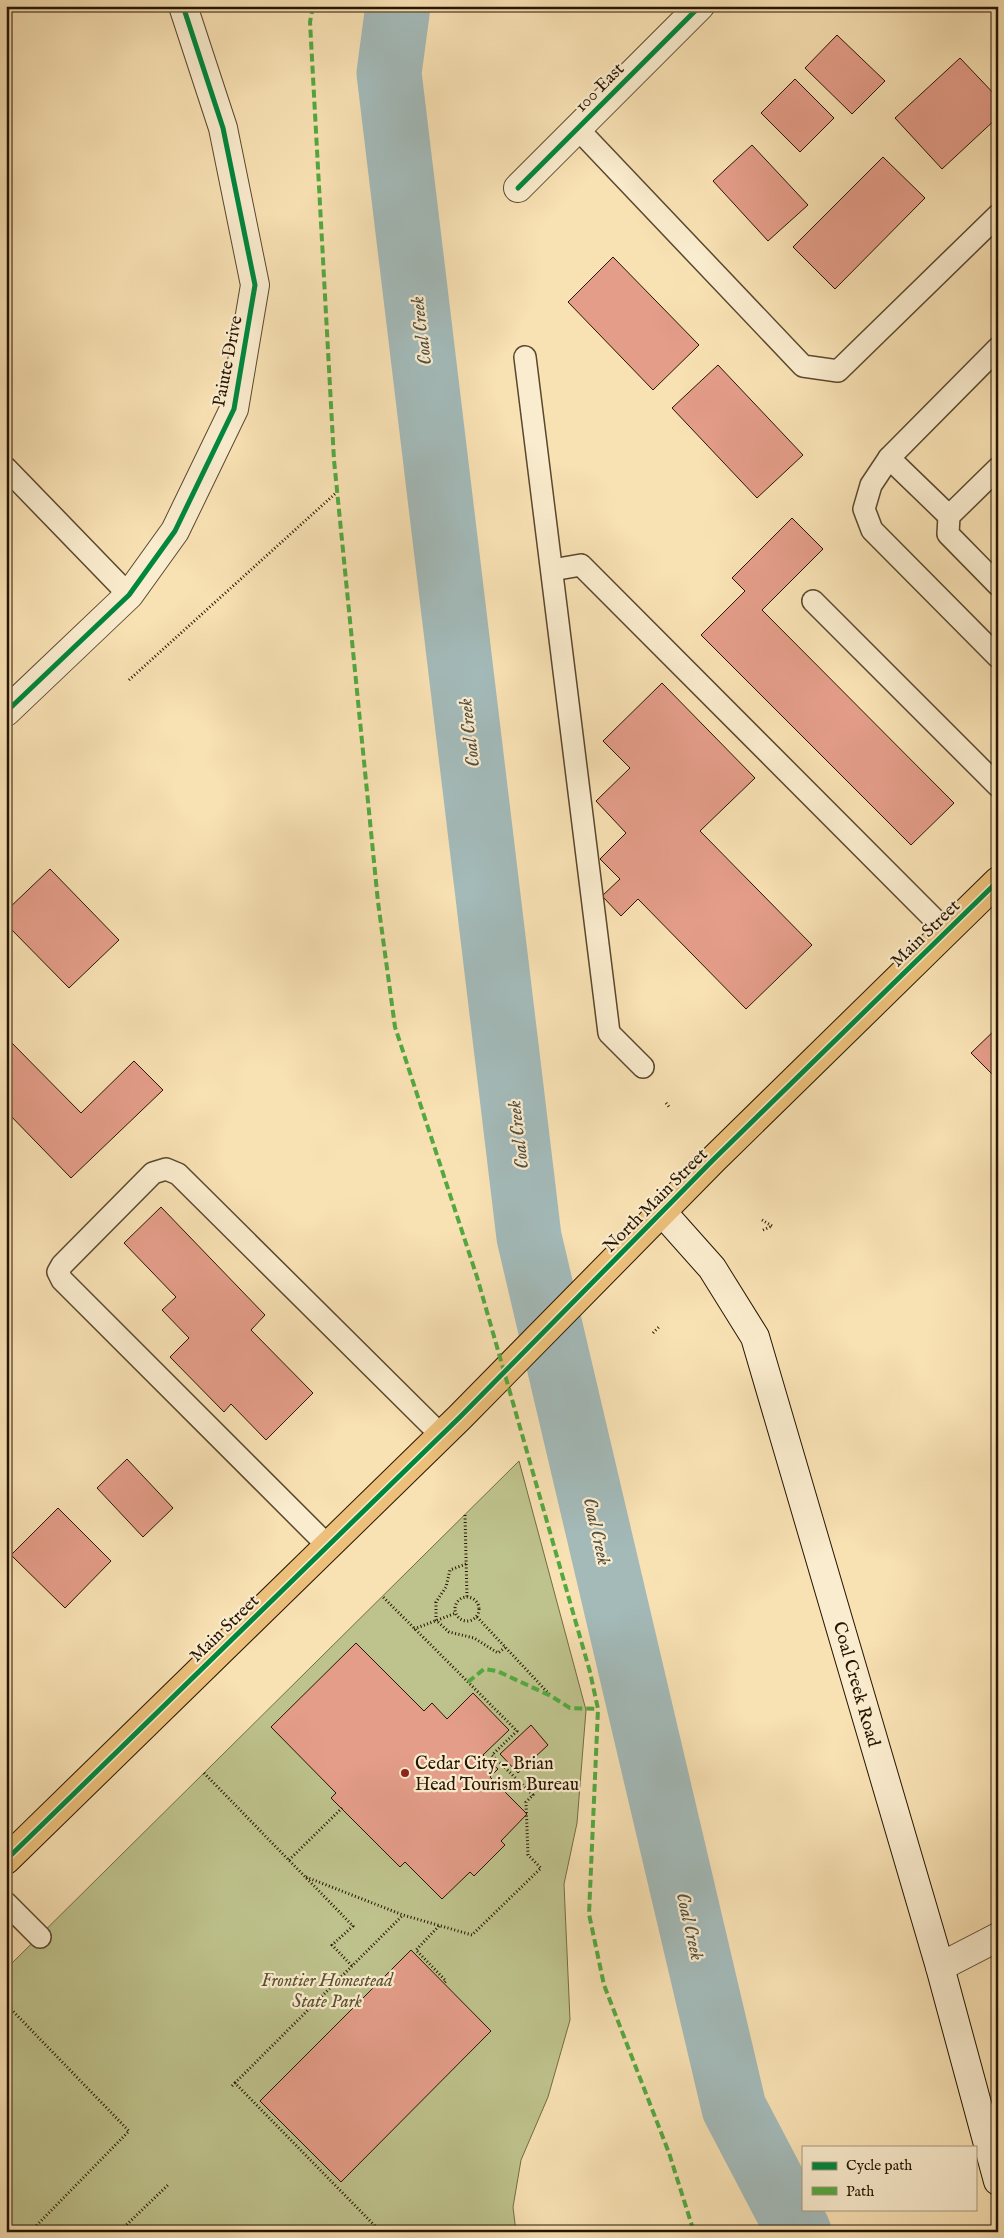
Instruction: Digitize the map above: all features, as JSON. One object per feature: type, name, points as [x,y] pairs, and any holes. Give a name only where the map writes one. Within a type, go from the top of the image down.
[{"type":"main road","name":"Main Street","points":[[871,1005],[998,881]]},
{"type":"main road","name":"North Main Street","points":[[460,1417],[871,1005]]},
{"type":"main road","name":"Main Street","points":[[6,1860],[460,1417]]},
{"type":"street","name":"Paiute Drive","points":[[6,712],[129,595],[174,530],[234,409],[255,285],[223,128],[183,6]]},
{"type":"street","name":"100 East","points":[[518,188],[700,6]]},
{"type":"street","name":"Coal Creek Road","points":[[662,1213],[712,1268],[756,1337],[940,1967],[998,2181]]},
{"type":"street","points":[[940,1967],[998,1937]]},
{"type":"lane","points":[[576,128],[803,366],[838,371],[998,215]]},
{"type":"lane","points":[[998,348],[889,458],[871,485],[864,509],[872,530],[998,657]]},
{"type":"lane","points":[[525,357],[609,1032],[643,1067]]},
{"type":"lane","points":[[889,458],[949,516]]},
{"type":"lane","points":[[6,468],[129,595]]},
{"type":"lane","points":[[998,468],[949,516],[948,534],[998,585]]},
{"type":"lane","points":[[552,570],[581,565],[946,931]]},
{"type":"lane","points":[[813,601],[998,786]]},
{"type":"lane","points":[[328,1546],[62,1280],[58,1272],[62,1265],[153,1173],[166,1169],[178,1174],[441,1435]]},
{"type":"lane","points":[[6,1903],[40,1937]]},
{"type":"path","points":[[129,680],[337,492]]},
{"type":"path","points":[[666,1103],[670,1108]]},
{"type":"path","points":[[762,1220],[772,1226],[763,1230]]},
{"type":"path","points":[[653,1333],[659,1327]]},
{"type":"path","points":[[465,1515],[467,1597]]},
{"type":"path","points":[[466,1564],[450,1570],[446,1587],[436,1602],[436,1620],[449,1632],[474,1638],[498,1653],[506,1647]]},
{"type":"path","points":[[306,1877],[403,1915],[472,1935],[541,1868],[528,1855],[526,1802],[533,1795],[492,1754],[517,1731],[382,1596]]},
{"type":"path","points":[[467,1597],[478,1602],[480,1609],[477,1617],[467,1622],[460,1619],[456,1613],[457,1602],[467,1597]]},
{"type":"path","points":[[414,1629],[456,1613]]},
{"type":"path","points":[[477,1617],[551,1696]]},
{"type":"path","points":[[204,1773],[353,1926],[332,1945],[352,1966]]},
{"type":"path","points":[[289,1860],[342,1808]]},
{"type":"path","points":[[381,2232],[234,2085],[403,1915]]},
{"type":"path","points":[[439,1926],[416,1950],[446,1980],[444,1983]]},
{"type":"path","points":[[6,2004],[129,2131],[30,2232]]},
{"type":"path","points":[[119,2232],[169,2184]]},
{"type":"green space","name":"Frontier Homestead State Park","points":[[519,1461],[586,1710],[577,1823],[564,1884],[570,2020],[548,2097],[521,2160],[513,2207],[516,2232],[6,2232],[6,1969]]},
{"type":"building","points":[[837,35],[885,81],[852,114],[805,68]]},
{"type":"building","points":[[960,58],[998,98],[998,117],[942,169],[895,118]]},
{"type":"building","points":[[795,79],[834,118],[800,152],[761,113]]},
{"type":"building","points":[[752,145],[808,205],[768,241],[713,181]]},
{"type":"building","points":[[883,157],[925,198],[835,289],[793,247]]},
{"type":"building","points":[[613,257],[699,345],[653,390],[568,302]]},
{"type":"building","points":[[718,365],[803,455],[757,498],[672,408]]},
{"type":"building","points":[[792,518],[823,549],[762,610],[954,803],[911,845],[701,635],[745,591],[732,578]]},
{"type":"building","points":[[662,683],[755,778],[700,831],[812,945],[746,1009],[638,899],[621,916],[602,896],[620,879],[600,859],[626,833],[596,801],[630,768],[603,741]]},
{"type":"building","points":[[50,869],[119,940],[69,988],[6,924],[6,911]]},
{"type":"building","points":[[998,1027],[998,1080],[971,1053]]},
{"type":"building","points":[[6,1037],[81,1113],[134,1061],[163,1090],[71,1178],[6,1111]]},
{"type":"building","points":[[161,1207],[265,1315],[251,1330],[313,1393],[266,1440],[231,1404],[224,1412],[170,1357],[189,1338],[162,1310],[176,1297],[124,1243]]},
{"type":"building","points":[[127,1459],[173,1508],[143,1537],[97,1488]]},
{"type":"building","points":[[58,1508],[111,1561],[65,1608],[11,1555]]},
{"type":"building","name":"Cedar City - Brian Head Tourism Bureau","points":[[356,1643],[424,1711],[432,1703],[447,1719],[473,1693],[509,1730],[483,1755],[498,1769],[490,1777],[527,1814],[501,1841],[505,1845],[474,1876],[470,1872],[442,1899],[405,1862],[400,1867],[331,1798],[336,1793],[271,1727]]},
{"type":"building","points":[[531,1725],[548,1745],[518,1773],[500,1754]]},
{"type":"building","points":[[411,1950],[491,2031],[341,2182],[260,2101]]},
{"type":"waterway","name":"Coal Creek","points":[[398,6],[389,73],[529,1237],[734,2108],[799,2232]]},
{"type":"marked path","points":[[313,6],[310,22],[334,460],[378,902],[395,1027],[477,1277],[590,1672],[598,1709],[589,1914],[604,1985],[669,2153],[694,2232]]},
{"type":"marked path","points":[[468,1682],[484,1669],[497,1671],[551,1696],[570,1708],[598,1709]]},
{"type":"cycle path","points":[[6,712],[129,595],[175,531],[234,409],[255,285],[223,128],[183,6]]},
{"type":"cycle path","points":[[518,188],[700,6]]},
{"type":"cycle path","points":[[6,1860],[460,1417],[713,1160],[998,881]]},
{"type":"place","name":"Cedar City - Brian Head Tourism Bureau","points":[[405,1773]]}]
